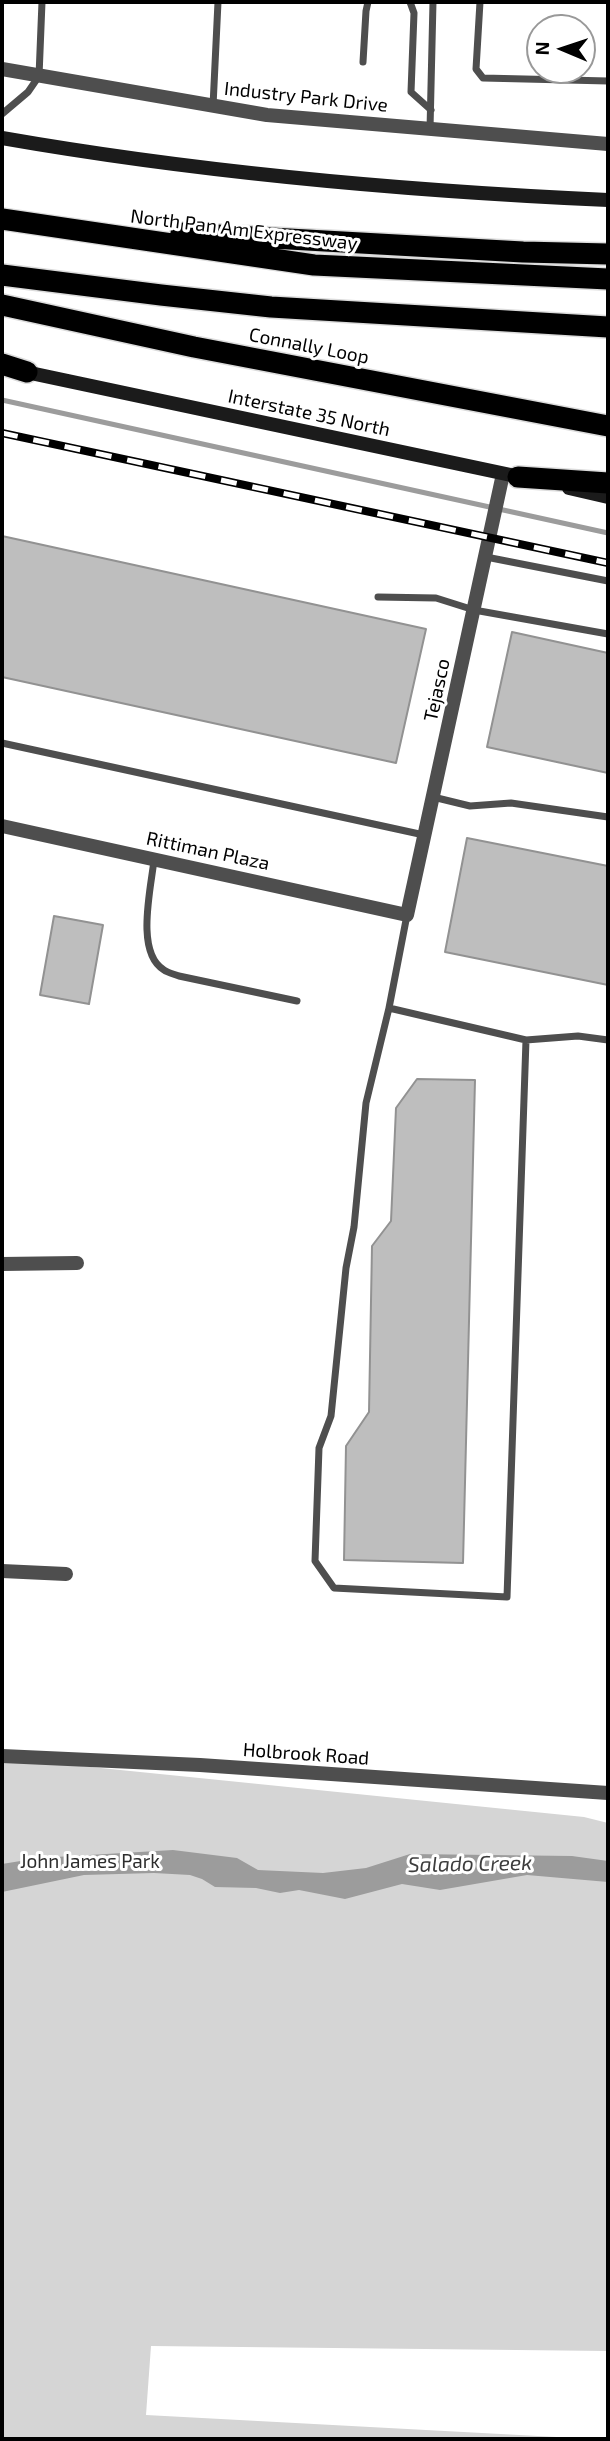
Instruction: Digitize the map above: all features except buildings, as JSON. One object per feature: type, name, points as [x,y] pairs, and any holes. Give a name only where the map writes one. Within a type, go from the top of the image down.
[{"type":"highway","name":"North Pan Am Expressway","points":[[2,219],[314,265],[608,279]]},
{"type":"highway","points":[[39,225],[509,252],[608,254]]},
{"type":"highway","points":[[2,275],[160,296],[271,307],[608,327]]},
{"type":"highway","name":"Connally Loop","points":[[2,305],[194,348],[608,425]]},
{"type":"highway","points":[[2,366],[27,372]]},
{"type":"highway","points":[[510,475],[608,483]]},
{"type":"main road","points":[[2,138],[106,156],[326,181],[467,194],[608,200]]},
{"type":"main road","name":"Interstate 35 North","points":[[27,372],[608,497]]},
{"type":"street","name":"Industry Park Drive","points":[[2,69],[267,115],[608,144]]},
{"type":"street","name":"Tejasco","points":[[407,915],[498,500],[510,475]]},
{"type":"street","name":"Rittiman Plaza","points":[[2,826],[407,915]]},
{"type":"street","points":[[2,1264],[78,1263]]},
{"type":"street","points":[[2,1571],[66,1574]]},
{"type":"street","name":"Holbrook Road","points":[[2,1756],[200,1765],[608,1793]]},
{"type":"lane","points":[[2,114],[27,92],[40,76],[42,2]]},
{"type":"lane","points":[[213,106],[218,2]]},
{"type":"lane","points":[[363,62],[368,2]]},
{"type":"lane","points":[[410,2],[414,13],[411,92],[431,110]]},
{"type":"lane","points":[[430,129],[433,2]]},
{"type":"lane","points":[[480,2],[476,69],[483,78],[608,81]]},
{"type":"lane","points":[[486,557],[608,581]]},
{"type":"lane","points":[[378,597],[436,598],[474,610],[608,634]]},
{"type":"lane","points":[[2,743],[424,835]]},
{"type":"lane","points":[[433,797],[470,806],[511,803],[608,817]]},
{"type":"lane","points":[[154,859],[146,944],[152,958],[163,970],[179,976],[296,1001]]},
{"type":"lane","points":[[407,915],[366,1103],[331,1416],[319,1448],[314,1561],[334,1588],[507,1597],[526,1040]]},
{"type":"lane","points":[[388,1008],[526,1040],[578,1036],[608,1040]]},
{"type":"green space","name":"John James Park","points":[[2,1758],[584,1817],[608,1823],[608,2351],[151,2346],[146,2415],[594,2439],[2,2439]]},
{"type":"water","name":"Salado Creek","points":[[173,1850],[237,1858],[258,1870],[323,1873],[366,1868],[410,1854],[572,1856],[608,1861],[608,1882],[527,1875],[440,1890],[402,1884],[345,1899],[299,1890],[280,1893],[256,1888],[215,1887],[190,1875],[154,1873],[84,1875],[2,1892],[2,1864],[39,1858]]},
{"type":"waterway","points":[[2,400],[608,533]]},
{"type":"railway","points":[[2,433],[608,563]]}]
